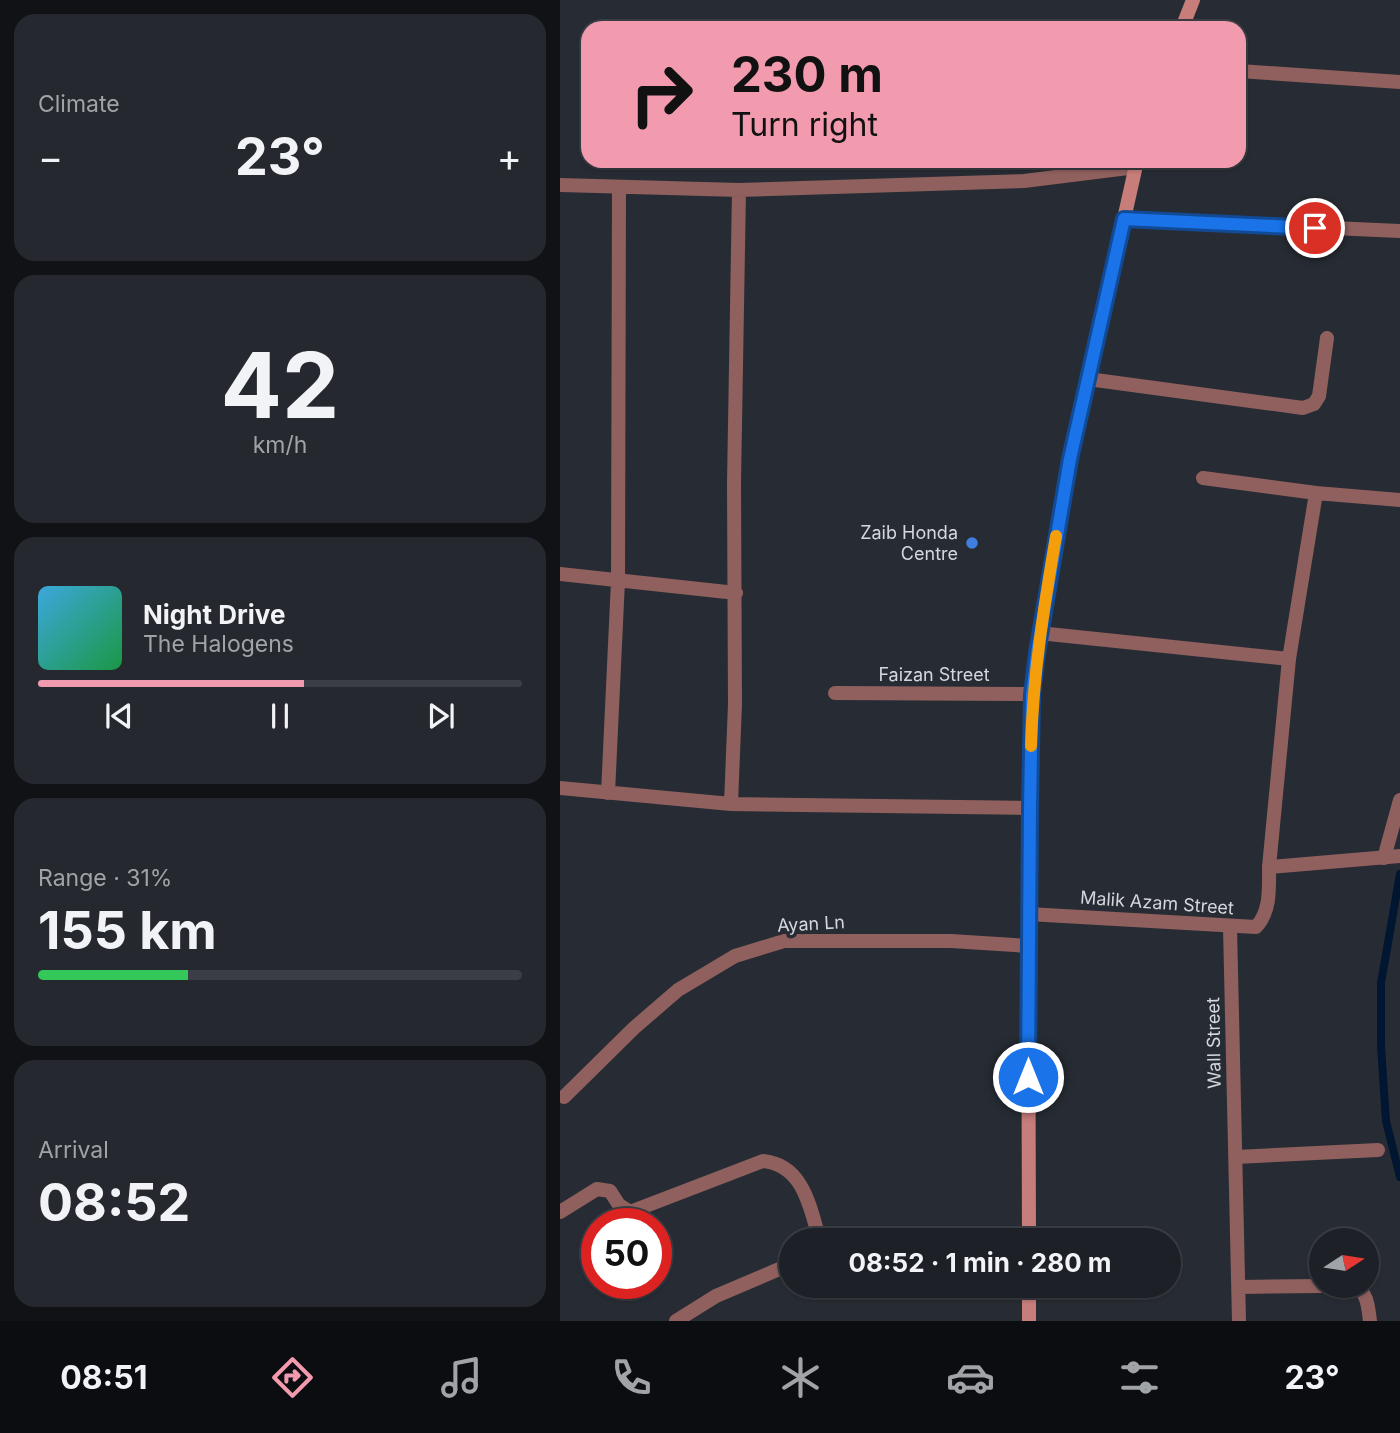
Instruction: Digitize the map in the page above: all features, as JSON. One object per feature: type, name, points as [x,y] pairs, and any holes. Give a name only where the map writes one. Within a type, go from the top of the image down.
[{"type":"main road","points":[[1185,21],[1193,0]]},
{"type":"main road","points":[[1029,1228],[1028,914],[1032,694],[1039,633],[1070,459],[1136,168]]},
{"type":"main road","points":[[1029,1298],[1029,1321]]},
{"type":"street","points":[[1246,72],[1400,82]]},
{"type":"street","points":[[560,186],[739,190],[1024,181],[1110,168]]},
{"type":"street","points":[[608,793],[618,581],[619,187]]},
{"type":"street","points":[[731,804],[736,593],[734,483],[739,190]]},
{"type":"street","points":[[1124,219],[1400,231]]},
{"type":"street","points":[[1088,379],[1303,408],[1314,404],[1319,396],[1327,338]]},
{"type":"street","points":[[1203,478],[1316,493],[1400,500]]},
{"type":"street","name":"Malik Azam Street","points":[[1028,914],[1230,927],[1256,927],[1263,919],[1268,904],[1269,867],[1289,659],[1316,493]]},
{"type":"street","points":[[560,574],[736,593]]},
{"type":"street","points":[[1039,633],[1289,659]]},
{"type":"street","name":"Faizan Street","points":[[835,694],[1032,694]]},
{"type":"street","points":[[560,788],[731,804],[1030,808]]},
{"type":"street","points":[[1269,867],[1392,857],[1400,800]]},
{"type":"street","name":"Wall Street","points":[[1230,927],[1239,1321]]},
{"type":"street","name":"Ayan Ln","points":[[565,1097],[634,1028],[678,990],[735,956],[783,941],[951,941],[1028,946]]},
{"type":"street","points":[[1236,1157],[1378,1150]]},
{"type":"street","points":[[560,1212],[597,1189],[610,1191],[619,1205],[631,1212],[763,1161],[775,1162],[790,1171],[801,1183],[816,1228]]},
{"type":"street","points":[[676,1321],[716,1296],[779,1269]]},
{"type":"street","points":[[1239,1287],[1309,1286]]},
{"type":"street","points":[[1366,1298],[1370,1321]]},
{"type":"waterway","points":[[1400,874],[1381,983],[1381,1046],[1386,1121],[1400,1177]]},
{"type":"slow traffic","points":[[1031,746],[1032,694],[1039,633],[1056,536]]},
{"type":"place","name":"Zaib Honda Centre","points":[[972,543]]},
{"type":"route","points":[[1028,1077],[1032,694],[1039,633],[1070,459],[1124,219],[1315,228]]}]
